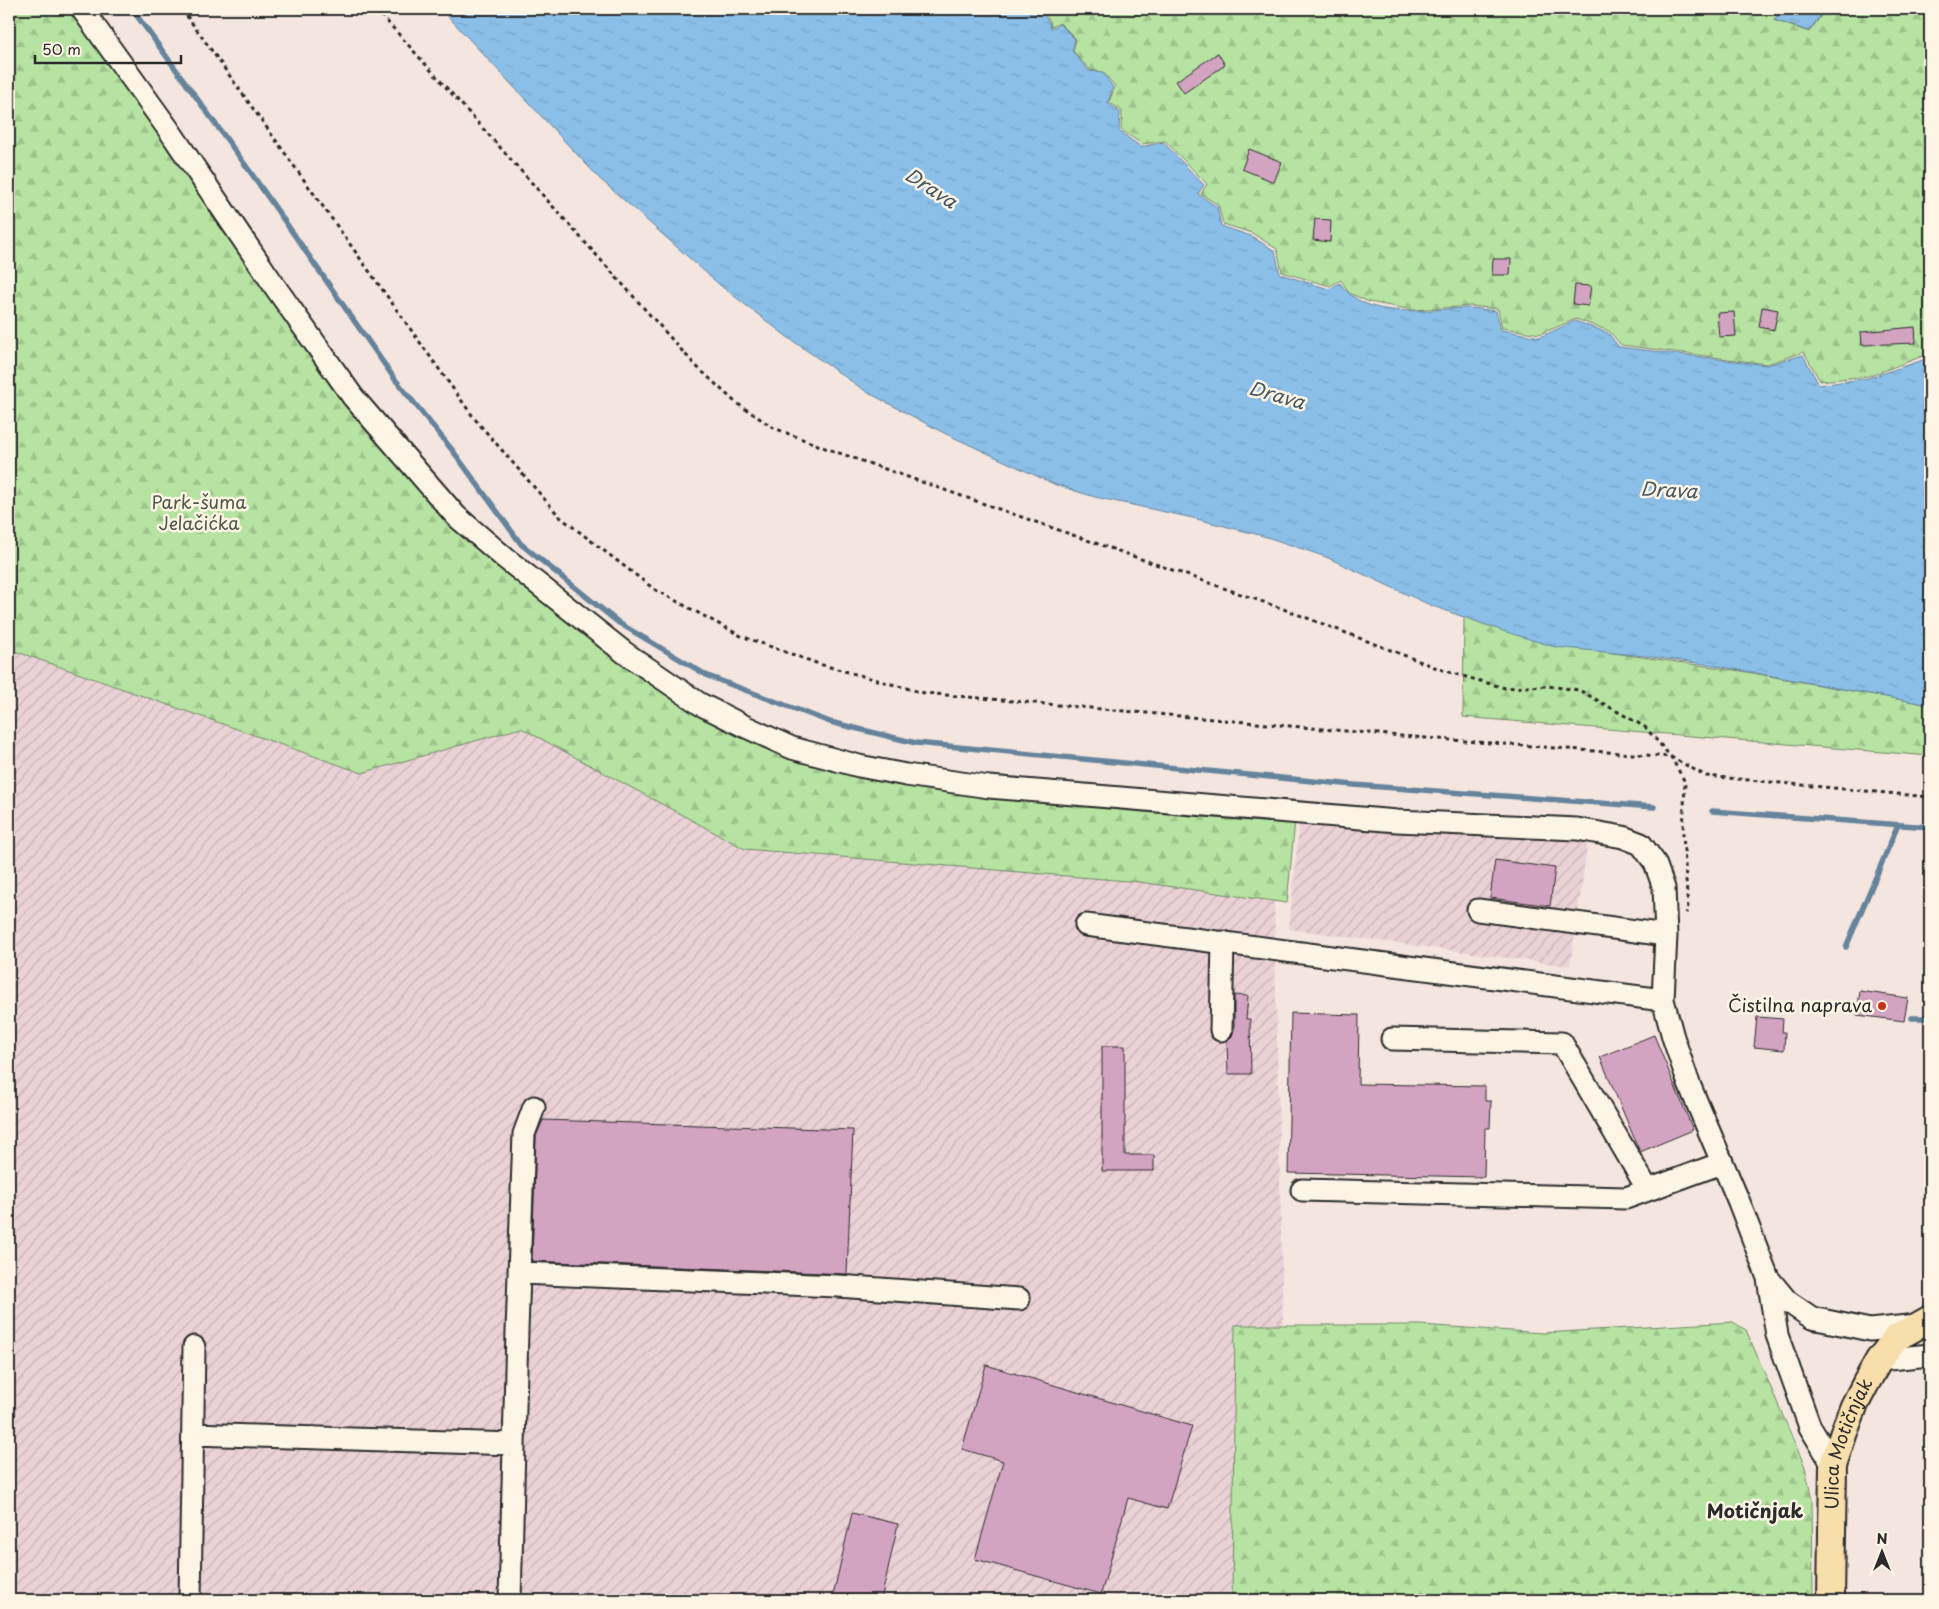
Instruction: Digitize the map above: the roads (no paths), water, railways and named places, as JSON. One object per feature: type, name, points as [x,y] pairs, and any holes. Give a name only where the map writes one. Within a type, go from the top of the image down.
[{"type":"main road","name":"Ulica Motičnjak","points":[[1831,1600],[1833,1465],[1854,1406],[1879,1360],[1896,1338],[1924,1322]]},
{"type":"street","points":[[82,9],[169,130],[278,291],[353,397],[456,516],[505,558],[625,653],[700,704],[792,748],[859,766],[989,787],[1397,821],[1577,828],[1623,837],[1641,844],[1655,863],[1664,888],[1666,935],[1663,1000],[1673,1037],[1689,1084],[1768,1278],[1777,1335],[1810,1427],[1833,1465]]},
{"type":"street","points":[[1478,910],[1666,935]]},
{"type":"street","points":[[1086,926],[1223,942],[1663,1000]]},
{"type":"street","points":[[1221,1030],[1223,942]]},
{"type":"street","points":[[1392,1039],[1562,1042],[1648,1190]]},
{"type":"street","points":[[510,1600],[524,1134],[534,1107]]},
{"type":"street","points":[[1302,1190],[1626,1198],[1722,1162]]},
{"type":"street","points":[[520,1273],[838,1286],[1019,1299]]},
{"type":"street","points":[[1768,1278],[1787,1301],[1812,1318],[1870,1330],[1924,1322]]},
{"type":"street","points":[[190,1600],[194,1347]]},
{"type":"street","points":[[1879,1360],[1930,1355]]},
{"type":"street","points":[[194,1434],[514,1444]]},
{"type":"water","name":"Drava","points":[[441,9],[1039,9],[1049,22],[1051,29],[1060,24],[1075,39],[1072,51],[1089,71],[1103,73],[1113,87],[1108,103],[1120,112],[1119,131],[1141,147],[1163,142],[1204,185],[1198,194],[1217,207],[1221,226],[1251,236],[1275,251],[1280,274],[1329,289],[1340,283],[1351,295],[1365,304],[1381,308],[1415,311],[1466,308],[1496,311],[1501,330],[1540,337],[1575,321],[1608,333],[1619,347],[1767,365],[1803,355],[1819,385],[1869,378],[1923,360],[1930,355],[1930,705],[1712,665],[1555,647],[1430,605],[1326,557],[1267,537],[1193,518],[1095,497],[1056,485],[944,433],[867,392],[790,339],[721,286],[600,179]]},
{"type":"water","points":[[1786,9],[1825,9],[1809,31],[1774,20]]},
{"type":"waterway","points":[[132,9],[249,170],[394,378],[453,451],[521,544],[619,623],[708,676],[830,722],[916,743],[1354,785],[1654,807]]},
{"type":"waterway","points":[[1712,811],[1930,827]]},
{"type":"waterway","points":[[1846,947],[1898,825]]},
{"type":"waterway","points":[[1912,1018],[1926,1018],[1930,1014]]},
{"type":"place","name":"Čistilna naprava","points":[[1882,1006]]},
{"type":"district","name":"Motičnjak","points":[[1755,1511]]},
{"type":"park label","name":"Park-šuma Jelačićka","points":[[199,513]]}]
